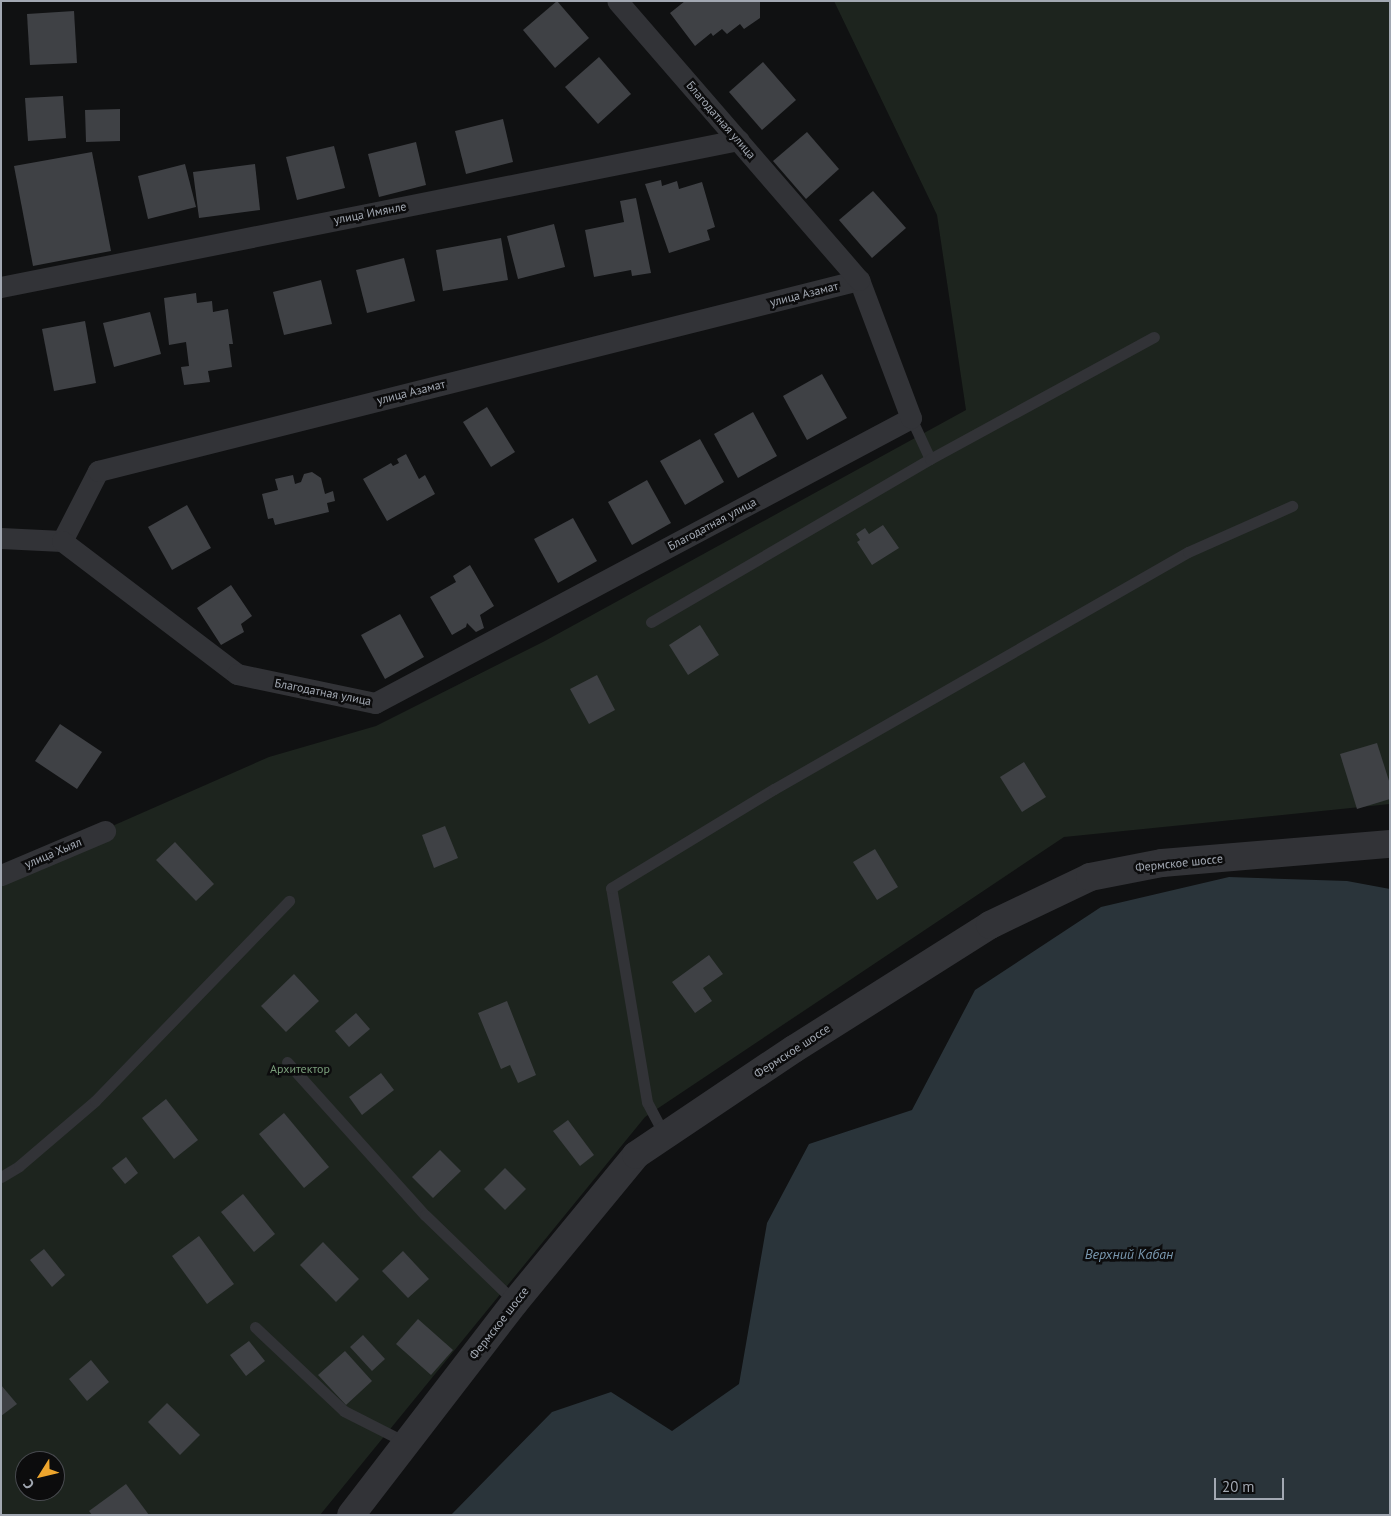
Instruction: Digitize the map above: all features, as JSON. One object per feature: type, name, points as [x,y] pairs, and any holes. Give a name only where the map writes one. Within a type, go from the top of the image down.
[{"type":"street","name":"Благодатная улица","points":[[62,541],[237,674],[375,703],[911,418],[859,280],[617,1]]},
{"type":"street","name":"улица Имянле","points":[[1,287],[738,140]]},
{"type":"street","name":"улица Азамат","points":[[62,541],[98,471],[859,280]]},
{"type":"street","points":[[1,538],[62,541]]},
{"type":"street","name":"улица Хыял","points":[[1,875],[105,830]]},
{"type":"street","name":"Фермское шоссе","points":[[351,1515],[515,1302],[636,1155],[794,1049],[990,925],[1090,877],[1162,863],[1390,844]]},
{"type":"lane","points":[[651,622],[930,459],[1154,337]]},
{"type":"lane","points":[[911,418],[930,459]]},
{"type":"lane","points":[[665,1136],[647,1102],[612,888],[774,789],[1188,552],[1292,506]]},
{"type":"lane","points":[[1,1176],[19,1166],[95,1101],[289,901]]},
{"type":"lane","points":[[287,1062],[424,1215],[515,1302]]},
{"type":"lane","points":[[255,1327],[344,1411],[406,1443]]},
{"type":"green space","name":"Архитектор","points":[[834,1],[1390,1],[1390,804],[1064,837],[645,1117],[320,1515],[1,1515],[1,875],[269,757],[376,726],[543,642],[966,410],[937,215]]},
{"type":"water","name":"Верхний Кабан","points":[[1229,877],[1347,881],[1390,889],[1390,1515],[451,1515],[552,1412],[611,1392],[672,1431],[739,1384],[767,1223],[809,1144],[912,1110],[975,990],[1101,907]]},
{"type":"building","points":[[557,1],[589,38],[555,68],[523,30]]},
{"type":"building","points":[[685,1],[760,1],[760,18],[744,29],[740,24],[727,34],[722,29],[713,36],[711,33],[695,46],[670,13]]},
{"type":"building","points":[[74,11],[77,63],[30,65],[27,14]]},
{"type":"building","points":[[599,57],[631,94],[598,124],[565,87]]},
{"type":"building","points":[[763,62],[796,100],[762,130],[729,92]]},
{"type":"building","points":[[63,96],[66,138],[28,141],[25,98]]},
{"type":"building","points":[[120,109],[120,141],[86,142],[85,110]]},
{"type":"building","points":[[503,119],[513,162],[466,174],[455,131]]},
{"type":"building","points":[[807,132],[839,169],[806,199],[773,161]]},
{"type":"building","points":[[416,142],[426,185],[379,197],[368,154]]},
{"type":"building","points":[[334,146],[345,188],[297,200],[286,157]]},
{"type":"building","points":[[92,152],[111,251],[33,266],[14,166]]},
{"type":"building","points":[[185,164],[196,207],[148,219],[138,176]]},
{"type":"building","points":[[255,164],[260,210],[199,218],[193,172]]},
{"type":"building","points":[[661,180],[662,186],[677,181],[679,189],[702,182],[715,227],[707,230],[710,240],[669,253],[645,184]]},
{"type":"building","points":[[873,191],[906,228],[872,258],[839,220]]},
{"type":"building","points":[[636,198],[651,273],[632,276],[631,270],[594,277],[585,230],[624,222],[620,201]]},
{"type":"building","points":[[554,224],[565,267],[518,279],[507,236]]},
{"type":"building","points":[[501,238],[508,280],[443,291],[436,250]]},
{"type":"building","points":[[404,258],[415,301],[367,313],[356,270]]},
{"type":"building","points":[[321,280],[332,324],[284,335],[273,292]]},
{"type":"building","points":[[196,293],[197,303],[212,301],[213,312],[228,309],[233,344],[229,344],[232,367],[208,371],[210,382],[184,385],[181,367],[189,366],[186,342],[169,345],[164,298]]},
{"type":"building","points":[[150,312],[161,354],[114,367],[103,323]]},
{"type":"building","points":[[85,321],[96,383],[54,391],[42,329]]},
{"type":"building","points":[[822,374],[847,418],[807,440],[783,396]]},
{"type":"building","points":[[487,407],[515,452],[491,467],[463,422]]},
{"type":"building","points":[[753,412],[777,456],[738,478],[714,434]]},
{"type":"building","points":[[700,439],[724,482],[685,505],[660,461]]},
{"type":"building","points":[[406,454],[419,479],[425,475],[435,494],[387,521],[363,479],[391,463],[393,466],[399,463],[397,459]]},
{"type":"building","points":[[312,472],[321,478],[325,494],[333,491],[335,501],[327,503],[329,512],[275,525],[273,518],[268,519],[262,494],[278,490],[275,479],[293,475],[295,484],[301,482],[304,474]]},
{"type":"building","points":[[647,480],[671,523],[632,545],[608,502]]},
{"type":"building","points":[[187,505],[211,548],[172,570],[148,527]]},
{"type":"building","points":[[573,518],[597,561],[558,583],[534,539]]},
{"type":"building","points":[[883,525],[899,548],[872,565],[857,542],[860,540],[856,534],[865,528],[869,534]]},
{"type":"building","points":[[470,565],[494,606],[480,615],[484,628],[476,632],[467,623],[466,627],[452,635],[430,597],[456,582],[453,576]]},
{"type":"building","points":[[231,585],[252,616],[241,624],[244,632],[221,645],[197,608]]},
{"type":"building","points":[[400,614],[424,657],[385,679],[361,635]]},
{"type":"building","points":[[700,625],[719,655],[688,675],[669,645]]},
{"type":"building","points":[[597,675],[615,710],[589,724],[570,689]]},
{"type":"building","points":[[60,724],[102,752],[77,789],[35,761]]},
{"type":"building","points":[[1377,743],[1390,784],[1390,799],[1357,809],[1340,754]]},
{"type":"building","points":[[1024,762],[1046,797],[1022,812],[1000,777]]},
{"type":"building","points":[[445,826],[458,858],[434,868],[422,835]]},
{"type":"building","points":[[175,842],[214,884],[196,901],[156,860]]},
{"type":"building","points":[[875,849],[898,887],[877,900],[853,862]]},
{"type":"building","points":[[709,955],[723,974],[703,988],[712,1001],[695,1013],[672,982]]},
{"type":"building","points":[[294,974],[319,1001],[286,1032],[261,1006]]},
{"type":"building","points":[[507,1001],[536,1075],[518,1083],[510,1065],[501,1069],[478,1013]]},
{"type":"building","points":[[356,1013],[370,1029],[349,1047],[335,1031]]},
{"type":"building","points":[[381,1073],[394,1090],[362,1115],[349,1097]]},
{"type":"building","points":[[166,1099],[198,1140],[174,1159],[142,1118]]},
{"type":"building","points":[[284,1113],[329,1167],[304,1188],[259,1134]]},
{"type":"building","points":[[568,1120],[594,1155],[580,1166],[553,1131]]},
{"type":"building","points":[[440,1150],[461,1171],[433,1198],[412,1177]]},
{"type":"building","points":[[126,1157],[138,1173],[125,1184],[112,1168]]},
{"type":"building","points":[[505,1168],[526,1189],[505,1210],[484,1189]]},
{"type":"building","points":[[243,1194],[275,1234],[254,1252],[221,1212]]},
{"type":"building","points":[[199,1236],[234,1284],[207,1304],[172,1256]]},
{"type":"building","points":[[323,1242],[359,1279],[336,1302],[300,1265]]},
{"type":"building","points":[[44,1249],[65,1275],[52,1287],[30,1260]]},
{"type":"building","points":[[403,1251],[429,1279],[408,1298],[382,1271]]},
{"type":"building","points":[[418,1319],[453,1350],[431,1375],[396,1344]]},
{"type":"building","points":[[363,1335],[385,1359],[372,1371],[350,1347]]},
{"type":"building","points":[[249,1341],[265,1361],[246,1376],[230,1355]]},
{"type":"building","points":[[345,1351],[372,1381],[346,1405],[318,1375]]},
{"type":"building","points":[[91,1360],[109,1382],[87,1401],[69,1379]]},
{"type":"building","points":[[1,1385],[17,1404],[1,1416]]},
{"type":"building","points":[[167,1403],[200,1435],[180,1455],[148,1422]]},
{"type":"building","points":[[126,1484],[149,1515],[92,1515],[89,1511]]}]
